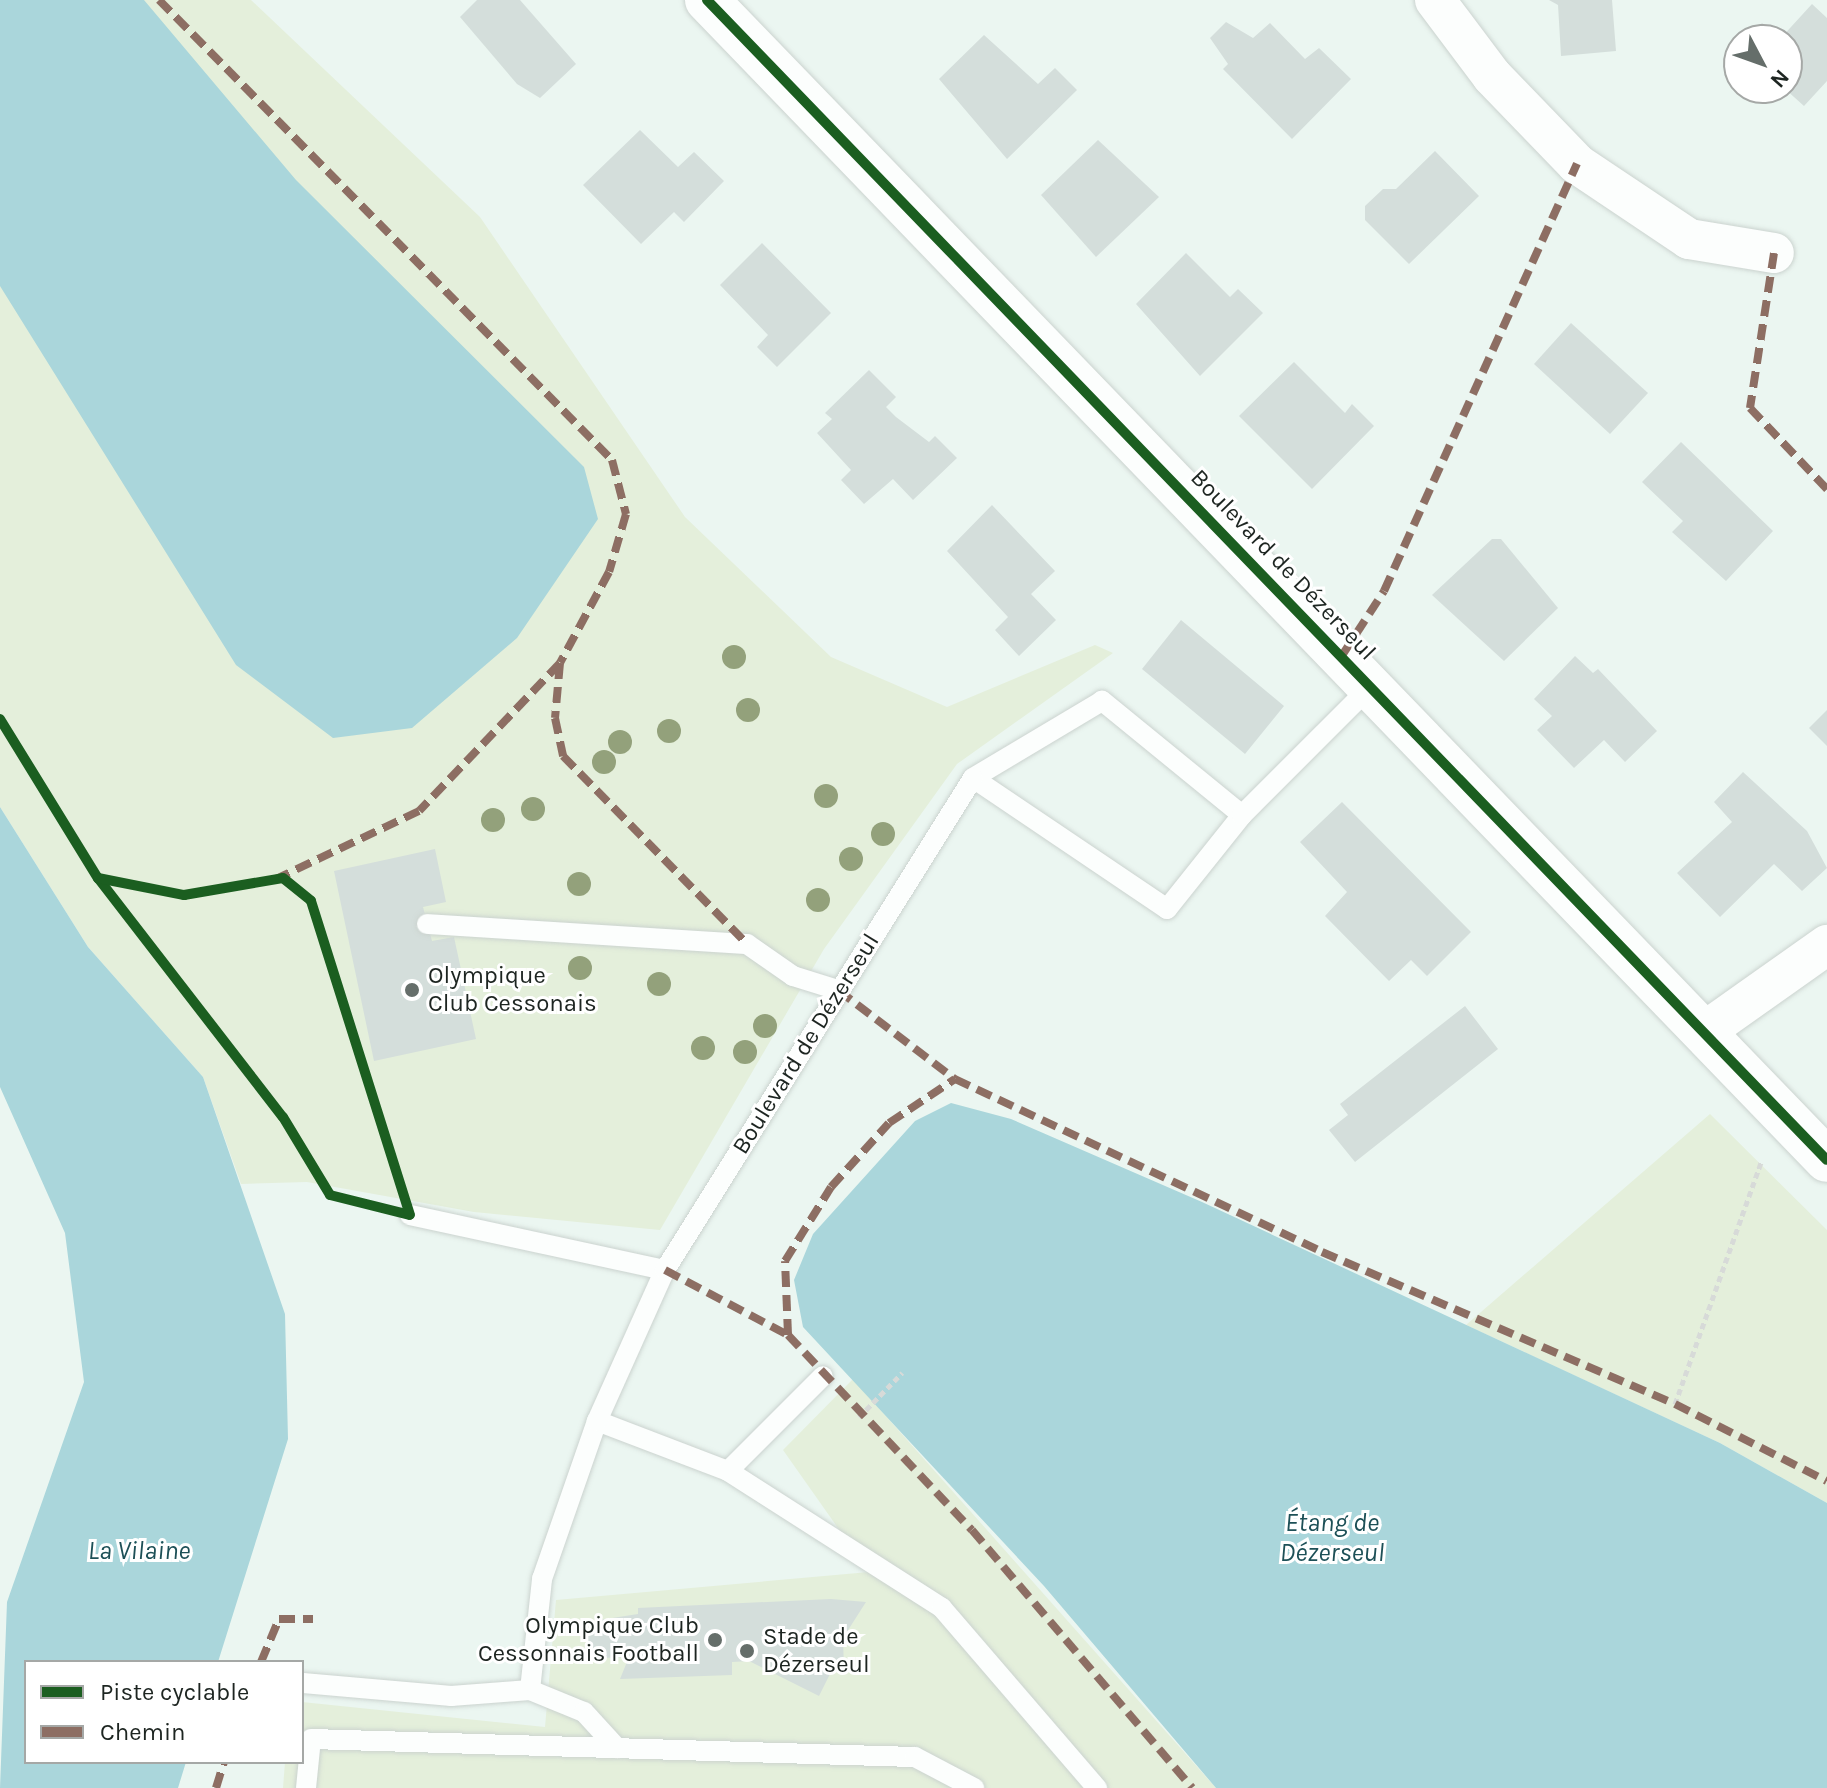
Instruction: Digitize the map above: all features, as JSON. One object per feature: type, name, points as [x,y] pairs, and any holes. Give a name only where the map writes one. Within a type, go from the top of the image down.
[{"type":"street","name":"Boulevard de Dézerseul","points":[[707,0],[1827,1160]]},
{"type":"street","points":[[1435,0],[1492,76],[1577,164],[1689,239],[1774,253]]},
{"type":"street","points":[[1704,1032],[1827,945]]},
{"type":"lane","name":"Boulevard de Dézerseul","points":[[973,778],[1167,909],[1242,815],[1371,686]]},
{"type":"lane","name":"Boulevard de Dézerseul","points":[[530,1690],[542,1579],[597,1421],[665,1270],[973,778],[1102,701],[1242,815]]},
{"type":"lane","points":[[427,924],[747,944],[793,976],[838,990]]},
{"type":"lane","points":[[410,1215],[665,1270]]},
{"type":"lane","points":[[728,1471],[823,1376]]},
{"type":"lane","points":[[597,1421],[728,1471],[942,1608],[1097,1788]]},
{"type":"lane","points":[[304,1683],[451,1696],[530,1690],[584,1712],[617,1748]]},
{"type":"lane","points":[[306,1788],[311,1739],[915,1757],[974,1788]]},
{"type":"path","points":[[1675,1404],[1780,1109]]},
{"type":"path","points":[[859,1417],[902,1373]]},
{"type":"green space","points":[[0,0],[251,0],[480,217],[685,517],[831,657],[947,707],[1095,645],[1113,653],[957,764],[824,949],[660,1230],[474,1212],[307,1182],[241,1184],[203,1077],[88,947],[0,807]]},
{"type":"green space","points":[[1710,1114],[1827,1230],[1827,1503],[1720,1443],[1466,1325]]},
{"type":"green space","name":"Stade de Dézerseul","points":[[853,1379],[1216,1788],[283,1788],[285,1764],[304,1764],[304,1702],[545,1727],[556,1600],[869,1572],[783,1450]]},
{"type":"water","points":[[0,0],[144,0],[296,180],[584,467],[598,519],[517,638],[412,728],[333,738],[236,665],[0,286]]},
{"type":"water","name":"La Vilaine","points":[[0,807],[88,947],[203,1077],[285,1314],[288,1439],[219,1660],[24,1660],[24,1764],[185,1764],[178,1788],[0,1788],[7,1602],[84,1382],[65,1233],[0,1087]]},
{"type":"water","name":"Étang de Dézerseul","points":[[951,1103],[1011,1119],[1202,1202],[1720,1443],[1827,1503],[1827,1788],[1216,1788],[1044,1586],[803,1327],[794,1280],[813,1234],[915,1121]]},
{"type":"building","points":[[477,0],[520,0],[576,64],[540,98],[517,84],[460,17]]},
{"type":"building","points":[[1549,0],[1612,0],[1616,51],[1561,56],[1558,5]]},
{"type":"building","points":[[1812,4],[1827,18],[1827,81],[1804,106],[1803,24],[1794,24]]},
{"type":"building","points":[[1226,22],[1253,38],[1270,23],[1305,59],[1319,48],[1351,79],[1292,139],[1223,69],[1228,64],[1210,38]]},
{"type":"building","points":[[984,35],[1038,84],[1055,68],[1077,90],[1007,159],[939,79]]},
{"type":"building","points":[[640,130],[678,167],[694,152],[724,181],[684,222],[674,212],[641,244],[583,185]]},
{"type":"building","points":[[1098,140],[1159,197],[1096,257],[1041,195]]},
{"type":"building","points":[[1435,151],[1479,196],[1409,264],[1365,220],[1365,206],[1383,189],[1396,189]]},
{"type":"building","points":[[762,243],[831,313],[777,367],[757,347],[768,335],[720,285]]},
{"type":"building","points":[[1186,253],[1230,297],[1238,289],[1263,313],[1200,376],[1136,304]]},
{"type":"building","points":[[1571,323],[1648,393],[1610,434],[1534,364]]},
{"type":"building","points":[[1294,362],[1345,413],[1352,404],[1374,426],[1312,489],[1239,416]]},
{"type":"building","points":[[869,370],[896,397],[886,407],[896,417],[929,442],[935,436],[957,458],[913,500],[893,479],[864,504],[841,480],[851,470],[817,433],[832,419],[825,413]]},
{"type":"building","points":[[1681,442],[1773,531],[1726,581],[1672,532],[1683,521],[1642,482]]},
{"type":"building","points":[[992,505],[1055,571],[1031,594],[1056,620],[1019,656],[995,630],[1008,617],[947,551]]},
{"type":"building","points":[[1492,539],[1501,539],[1558,608],[1504,661],[1432,595]]},
{"type":"building","points":[[1181,620],[1284,706],[1245,754],[1142,669]]},
{"type":"building","points":[[1575,656],[1593,673],[1598,669],[1657,731],[1625,762],[1604,740],[1574,768],[1537,730],[1552,716],[1534,699]]},
{"type":"building","points":[[1827,710],[1827,746],[1809,728]]},
{"type":"building","points":[[1743,772],[1807,831],[1827,868],[1802,891],[1774,864],[1720,917],[1677,873],[1732,822],[1714,802]]},
{"type":"building","points":[[1342,802],[1471,932],[1427,976],[1411,960],[1389,981],[1325,916],[1347,892],[1300,842]]},
{"type":"building","name":"Olympique Club Cessonais","points":[[435,849],[446,902],[423,907],[432,941],[454,937],[476,1039],[374,1061],[334,871]]},
{"type":"building","points":[[1465,1006],[1498,1049],[1355,1162],[1329,1130],[1348,1115],[1340,1104]]},
{"type":"building","name":"Olympique Club Cessonnais Football","points":[[831,1599],[866,1602],[843,1638],[844,1670],[832,1670],[819,1696],[749,1661],[732,1662],[732,1675],[620,1679],[629,1657],[599,1658],[586,1642],[593,1621],[638,1614],[638,1608]]},
{"type":"marked path","points":[[159,0],[612,460],[626,514],[609,572],[560,663],[419,811],[276,879]]},
{"type":"marked path","points":[[1343,654],[1384,591],[1577,164]]},
{"type":"marked path","points":[[1774,253],[1750,408],[1827,489]]},
{"type":"marked path","points":[[560,663],[555,718],[563,756],[747,944]]},
{"type":"marked path","points":[[838,990],[955,1079],[1322,1252],[1675,1404],[1827,1481]]},
{"type":"marked path","points":[[788,1335],[785,1261],[831,1187],[889,1123],[955,1079]]},
{"type":"marked path","points":[[665,1270],[788,1335],[972,1530],[1192,1788]]},
{"type":"marked path","points":[[262,1660],[279,1619],[313,1619]]},
{"type":"marked path","points":[[216,1788],[223,1764]]},
{"type":"cycle path","points":[[707,0],[1827,1160]]},
{"type":"cycle path","points":[[0,719],[98,878],[283,1117],[330,1195],[410,1215]]},
{"type":"cycle path","points":[[98,878],[184,895],[283,878],[311,901],[410,1215]]},
{"type":"place","name":"Olympique Club Cessonais","points":[[412,990]]},
{"type":"place","name":"Olympique Club Cessonnais Football","points":[[715,1640]]},
{"type":"place","name":"Stade de Dézerseul","points":[[747,1651]]}]
